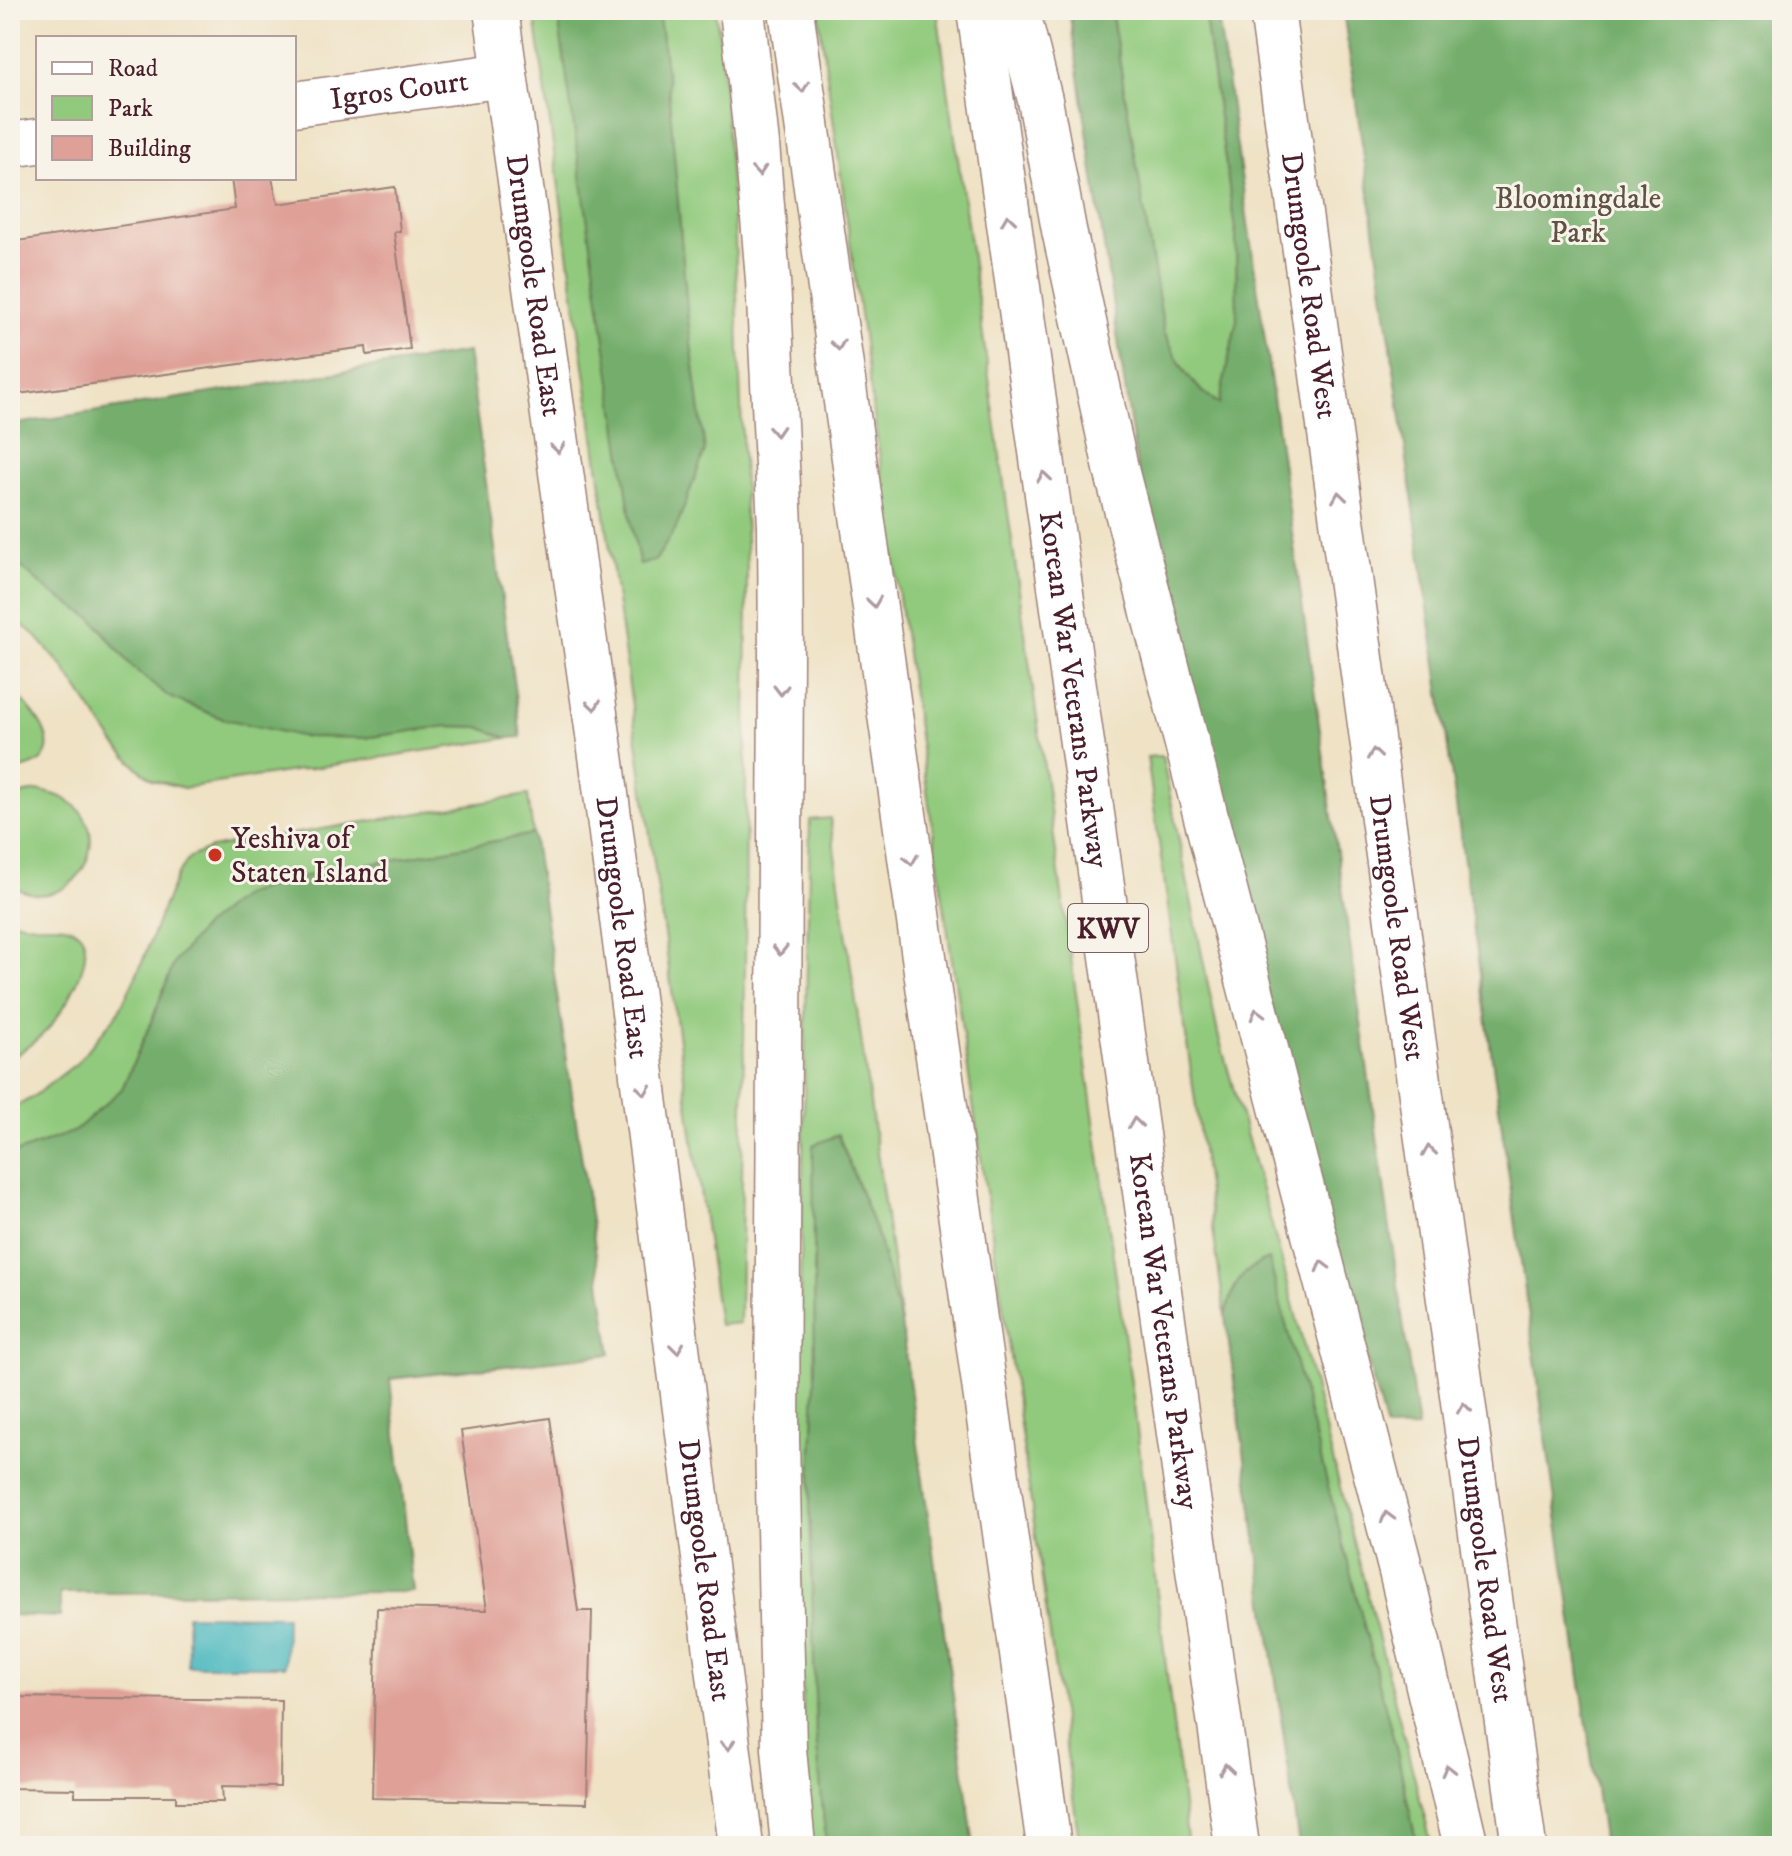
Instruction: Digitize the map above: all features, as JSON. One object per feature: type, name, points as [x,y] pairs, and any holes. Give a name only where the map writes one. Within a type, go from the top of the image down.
[{"type":"main road","name":"Drumgoole Road East","points":[[496,10],[602,763],[741,1846]]},
{"type":"main road","points":[[742,10],[768,280],[780,526],[777,1440],[784,1749],[793,1846]]},
{"type":"main road","points":[[791,10],[1049,1846]]},
{"type":"main road","name":"Korean War Veterans Parkway","points":[[979,10],[1237,1846]]},
{"type":"main road","points":[[1017,10],[1040,100],[1067,245],[1117,473],[1401,1571],[1466,1846]]},
{"type":"main road","name":"Drumgoole Road West","points":[[1272,10],[1524,1846]]},
{"type":"main road","name":"Igros Court","points":[[296,104],[505,75]]},
{"type":"main road","points":[[10,145],[36,141]]},
{"type":"green space","points":[[534,10],[715,10],[721,46],[735,239],[747,569],[740,1323],[719,1325]]},
{"type":"green space","points":[[557,10],[658,10],[668,83],[688,320],[705,451],[676,528],[655,561],[640,565],[633,534]]},
{"type":"green space","points":[[818,10],[937,10],[1133,1397],[1188,1846],[1080,1846],[905,640]]},
{"type":"green space","points":[[1069,10],[1111,10],[1164,331],[1186,372],[1199,389],[1219,404],[1237,320],[1236,236],[1204,10],[1217,10],[1418,1428],[1386,1429],[1151,563]]},
{"type":"green space","points":[[1111,10],[1204,10],[1236,236],[1237,320],[1220,404],[1200,389],[1186,372],[1164,331]]},
{"type":"green space","name":"Bloomingdale Park","points":[[1343,10],[1782,10],[1782,1846],[1604,1846]]},
{"type":"green space","points":[[468,352],[521,737],[507,738],[479,727],[447,726],[364,738],[304,737],[221,718],[169,697],[132,667],[93,619],[46,589],[10,557],[10,425]]},
{"type":"green space","points":[[10,557],[46,589],[93,619],[132,667],[364,738],[447,726],[479,727],[507,738],[184,788],[153,780],[115,744],[63,667],[34,634],[10,616]]},
{"type":"green space","points":[[10,687],[39,722],[47,743],[40,761],[10,772]]},
{"type":"green space","points":[[1162,756],[1218,1034],[1282,1261],[1432,1846],[1417,1846],[1397,1752],[1234,1287],[1225,1315],[1147,757]]},
{"type":"green space","points":[[40,791],[69,802],[85,819],[91,840],[86,861],[75,879],[57,892],[35,894],[10,884],[10,800]]},
{"type":"green space","points":[[528,795],[533,834],[305,876],[243,895],[174,963],[122,1089],[75,1131],[10,1155],[10,1109],[30,1099],[77,1063],[118,1013],[178,874],[190,857],[232,844]]},
{"type":"green space","points":[[830,818],[901,1323],[877,1234],[839,1136],[814,1145],[815,1383],[810,1505],[816,1736],[826,1846],[806,1846],[797,1440],[810,820]]},
{"type":"green space","points":[[533,834],[611,1354],[390,1379],[413,1592],[60,1593],[60,1617],[10,1615],[10,1155],[75,1131],[122,1089],[174,963],[203,927],[243,895],[305,876]]},
{"type":"green space","points":[[10,920],[74,929],[84,942],[85,954],[76,984],[61,1012],[41,1036],[10,1059]]},
{"type":"green space","points":[[838,1135],[877,1234],[901,1323],[974,1846],[826,1846],[816,1736],[810,1505],[815,1383],[813,1145]]},
{"type":"green space","points":[[1269,1259],[1397,1752],[1417,1846],[1299,1846],[1225,1315],[1231,1296],[1244,1274]]},
{"type":"water","points":[[187,1615],[286,1616],[285,1666],[188,1666]]},
{"type":"building","points":[[231,180],[272,180],[278,204],[395,187],[400,231],[394,232],[410,349],[367,355],[366,347],[10,395],[10,242],[235,209]]},
{"type":"building","points":[[550,1418],[578,1611],[592,1611],[587,1803],[372,1798],[377,1608],[487,1610],[461,1431]]},
{"type":"building","points":[[10,1697],[281,1700],[280,1787],[222,1786],[223,1802],[176,1802],[176,1796],[75,1796],[75,1789],[10,1788]]},
{"type":"place","name":"Yeshiva of Staten Island","points":[[215,855]]}]
